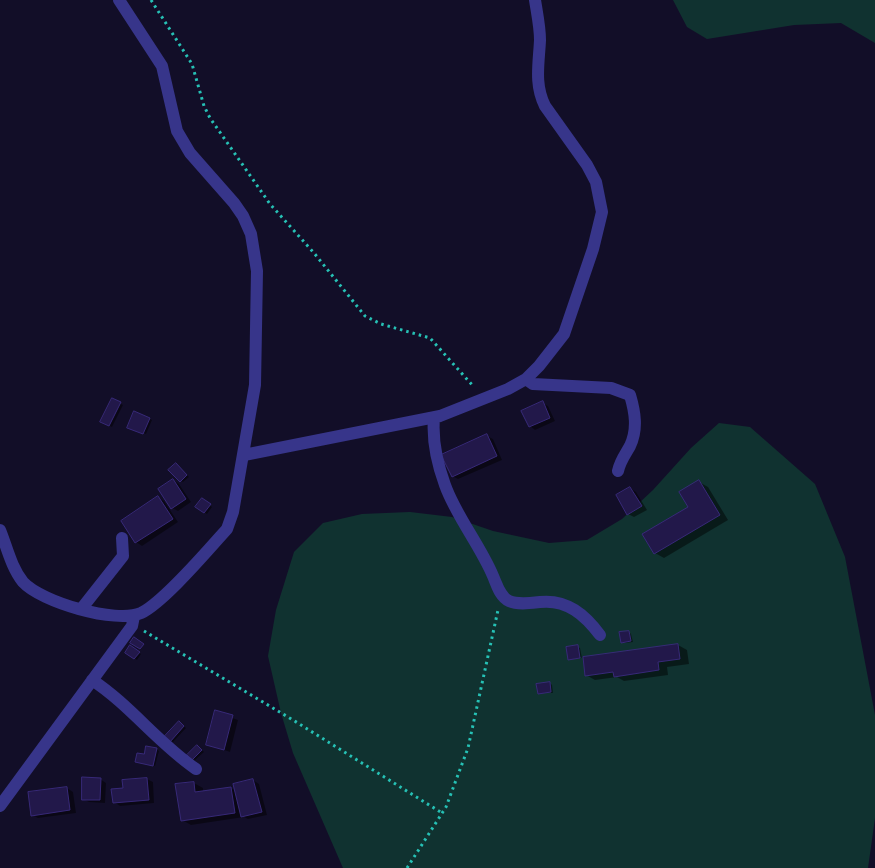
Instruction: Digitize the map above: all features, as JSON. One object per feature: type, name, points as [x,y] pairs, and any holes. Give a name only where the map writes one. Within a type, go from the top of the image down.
[{"type":"street","points":[[0,806],[92,680],[133,620],[152,607],[227,529],[233,512],[255,385],[257,270],[251,234],[243,216],[234,203],[190,154],[177,131],[162,66],[119,0]]},
{"type":"street","points":[[244,455],[434,418],[484,399],[526,379],[564,334],[593,249],[602,212],[596,182],[587,165],[545,106],[540,95],[537,63],[540,39],[536,0]]},
{"type":"street","points":[[526,379],[533,384],[611,388],[630,395],[635,419],[634,436],[620,462],[618,471]]},
{"type":"street","points":[[434,418],[433,435],[436,457],[446,487],[488,564],[501,594],[509,601],[527,603],[549,601],[566,604],[584,616],[600,635]]},
{"type":"street","points":[[0,530],[17,573],[29,587],[48,599],[133,620]]},
{"type":"street","points":[[82,608],[123,556],[122,538]]},
{"type":"street","points":[[92,680],[110,692],[162,742],[196,769]]},
{"type":"path","points":[[151,0],[192,64],[204,106],[210,118],[270,204],[314,253],[365,316],[381,324],[430,338],[484,399]]},
{"type":"path","points":[[407,868],[442,813],[468,748],[501,594]]},
{"type":"path","points":[[133,620],[442,813]]},
{"type":"green space","points":[[673,0],[875,0],[875,43],[841,23],[794,25],[707,39],[687,27]]},
{"type":"green space","points":[[719,423],[750,427],[815,484],[845,557],[875,715],[875,818],[868,868],[343,868],[293,753],[281,713],[268,656],[276,610],[294,552],[323,523],[362,514],[410,512],[452,517],[493,531],[549,543],[587,540],[622,519],[653,490],[691,448]]},
{"type":"building","points":[[112,398],[121,402],[109,426],[100,422]]},
{"type":"building","points":[[543,401],[550,418],[529,427],[521,411]]},
{"type":"building","points":[[134,411],[150,418],[143,434],[127,428]]},
{"type":"building","points":[[487,434],[497,456],[452,477],[441,455]]},
{"type":"building","points":[[176,463],[187,475],[180,482],[168,470]]},
{"type":"building","points":[[173,479],[186,499],[171,509],[158,489]]},
{"type":"building","points":[[699,480],[720,515],[654,554],[642,534],[688,507],[679,492]]},
{"type":"building","points":[[630,487],[642,506],[627,515],[616,495]]},
{"type":"building","points":[[158,496],[173,519],[135,543],[121,521]]},
{"type":"building","points":[[202,498],[211,504],[204,513],[195,507]]},
{"type":"building","points":[[629,631],[631,641],[621,643],[619,632]]},
{"type":"building","points":[[134,637],[144,644],[140,649],[130,643]]},
{"type":"building","points":[[678,644],[680,659],[658,662],[659,670],[614,677],[613,672],[585,676],[583,657]]},
{"type":"building","points":[[130,645],[140,652],[134,659],[125,653]]},
{"type":"building","points":[[578,645],[580,658],[568,660],[566,647]]},
{"type":"building","points":[[550,682],[551,692],[538,694],[536,684]]},
{"type":"building","points":[[215,710],[233,715],[224,750],[206,745]]},
{"type":"building","points":[[179,721],[184,726],[170,742],[164,737]]},
{"type":"building","points":[[197,745],[202,750],[192,760],[187,755]]},
{"type":"building","points":[[146,746],[157,748],[153,766],[135,762],[137,753],[144,754]]},
{"type":"building","points":[[82,777],[101,778],[100,800],[82,800]]},
{"type":"building","points":[[147,778],[149,800],[113,803],[111,789],[123,788],[122,780]]},
{"type":"building","points":[[253,779],[262,812],[241,817],[233,784]]},
{"type":"building","points":[[194,782],[195,792],[231,787],[235,813],[181,821],[175,784]]},
{"type":"building","points":[[67,787],[70,810],[31,816],[28,792]]}]
